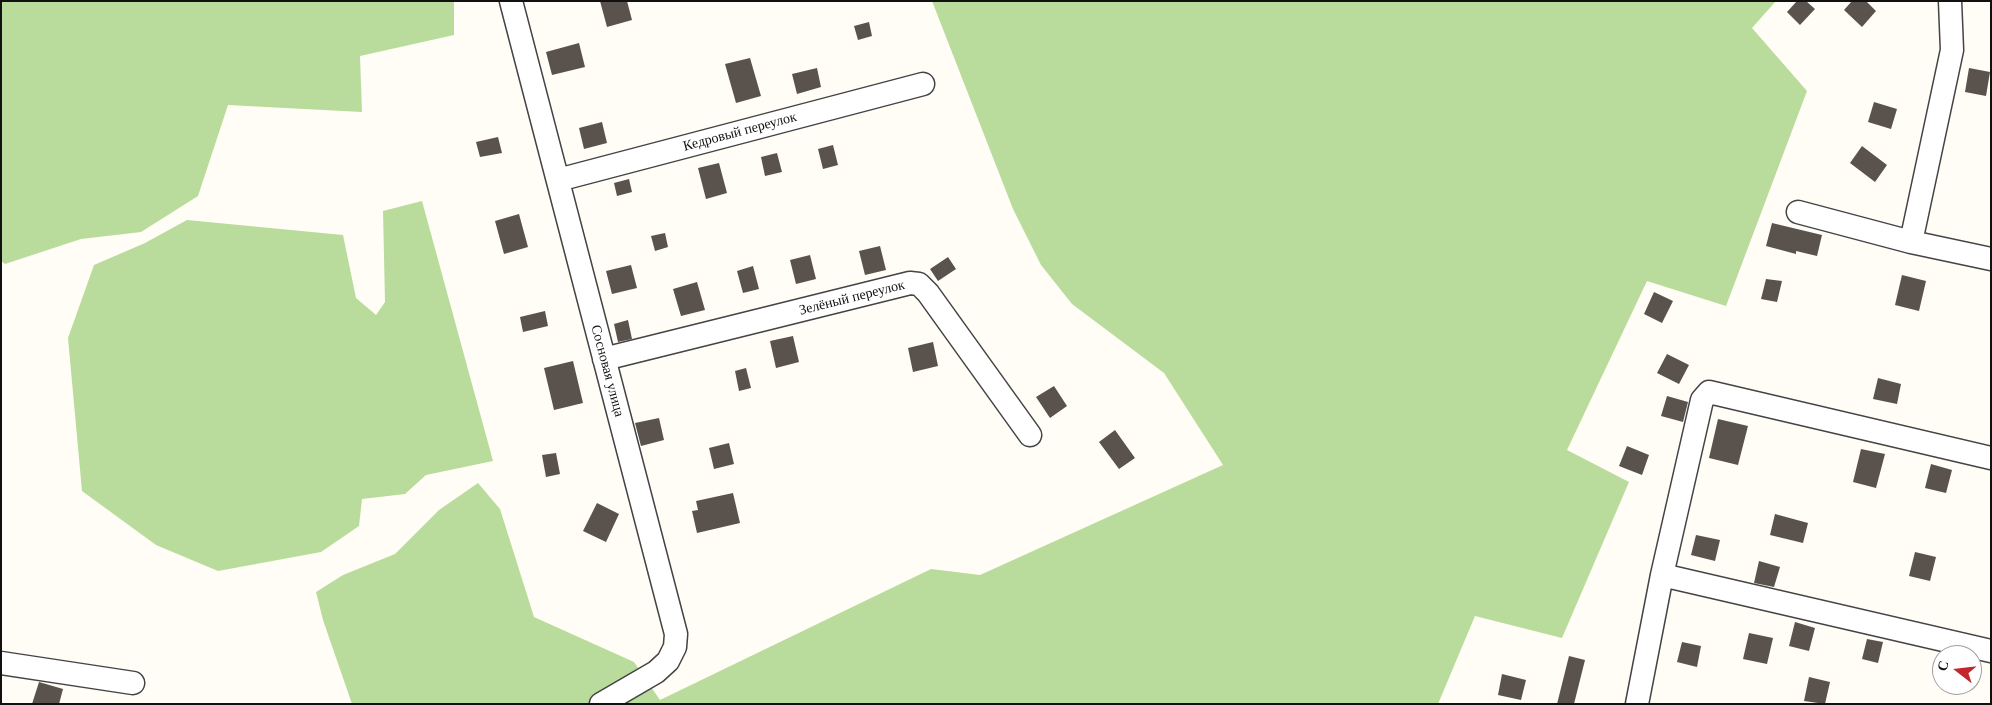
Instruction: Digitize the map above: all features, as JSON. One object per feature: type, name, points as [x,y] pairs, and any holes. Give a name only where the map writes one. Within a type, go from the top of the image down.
[{"type":"street","name":"Сосновая улица","points":[[510,1],[676,634],[675,647],[668,661],[656,672],[600,704]]},
{"type":"street","points":[[1911,242],[1952,50],[1950,1]]},
{"type":"street","name":"Кедровый переулок","points":[[558,180],[923,84]]},
{"type":"street","points":[[1798,212],[1911,242],[1991,259]]},
{"type":"street","name":"Зелёный переулок","points":[[604,359],[910,284],[919,284],[928,293],[1030,435]]},
{"type":"street","points":[[1637,704],[1662,575],[1702,400],[1709,392],[1991,458]]},
{"type":"street","points":[[1662,575],[1991,651]]},
{"type":"street","points":[[1,663],[133,683]]},
{"type":"green space","points":[[1,1],[454,1],[454,35],[360,56],[362,112],[228,105],[198,196],[141,232],[81,239],[5,264],[1,261]]},
{"type":"green space","points":[[932,1],[1776,1],[1752,28],[1807,91],[1726,306],[1647,281],[1567,450],[1629,482],[1562,638],[1475,616],[1438,704],[352,704],[323,620],[316,592],[343,575],[395,554],[439,510],[478,483],[500,509],[534,617],[634,662],[660,700],[931,569],[980,575],[1223,465],[1164,373],[1072,304],[1041,265],[1013,209]]},
{"type":"green space","points":[[422,201],[493,461],[426,475],[405,494],[362,499],[359,526],[321,552],[218,571],[156,545],[82,491],[68,338],[94,265],[145,243],[187,220],[343,235],[356,298],[376,315],[385,302],[383,211]]},
{"type":"building","points":[[600,1],[627,1],[632,20],[607,27]]},
{"type":"building","points":[[1797,1],[1806,1],[1815,9],[1800,25],[1787,12]]},
{"type":"building","points":[[1852,1],[1866,1],[1876,11],[1862,27],[1844,10]]},
{"type":"building","points":[[869,22],[872,36],[858,40],[854,26]]},
{"type":"building","points":[[579,43],[585,67],[552,75],[546,52]]},
{"type":"building","points":[[750,58],[761,96],[736,103],[725,64]]},
{"type":"building","points":[[817,68],[821,87],[797,94],[792,74]]},
{"type":"building","points":[[1969,68],[1990,72],[1986,96],[1965,92]]},
{"type":"building","points":[[1874,102],[1897,109],[1891,129],[1868,122]]},
{"type":"building","points":[[602,122],[607,143],[584,149],[579,128]]},
{"type":"building","points":[[498,137],[502,153],[480,157],[476,142]]},
{"type":"building","points":[[833,145],[838,165],[823,169],[818,149]]},
{"type":"building","points":[[1862,146],[1887,165],[1875,182],[1850,163]]},
{"type":"building","points":[[777,153],[782,172],[765,176],[761,157]]},
{"type":"building","points":[[719,163],[727,193],[706,199],[698,168]]},
{"type":"building","points":[[629,179],[632,192],[617,196],[614,183]]},
{"type":"building","points":[[519,214],[528,247],[504,254],[495,221]]},
{"type":"building","points":[[1772,223],[1822,235],[1817,256],[1796,251],[1796,254],[1766,246]]},
{"type":"building","points":[[665,233],[668,247],[655,251],[651,236]]},
{"type":"building","points":[[880,246],[886,270],[865,275],[859,251]]},
{"type":"building","points":[[810,255],[816,279],[796,284],[790,260]]},
{"type":"building","points":[[948,257],[956,269],[938,281],[930,269]]},
{"type":"building","points":[[631,265],[637,288],[612,294],[606,271]]},
{"type":"building","points":[[753,266],[759,289],[743,293],[737,271]]},
{"type":"building","points":[[1902,275],[1926,281],[1919,311],[1895,305]]},
{"type":"building","points":[[1766,279],[1782,281],[1777,302],[1761,299]]},
{"type":"building","points":[[697,282],[705,310],[681,316],[673,289]]},
{"type":"building","points":[[1654,292],[1673,301],[1662,323],[1644,314]]},
{"type":"building","points":[[545,311],[548,326],[523,332],[520,317]]},
{"type":"building","points":[[628,320],[632,339],[618,342],[614,324]]},
{"type":"building","points":[[793,336],[799,362],[776,368],[770,341]]},
{"type":"building","points":[[933,342],[938,366],[913,372],[908,348]]},
{"type":"building","points":[[1667,354],[1689,365],[1679,384],[1657,373]]},
{"type":"building","points":[[573,361],[583,403],[554,410],[544,368]]},
{"type":"building","points":[[746,368],[751,388],[739,391],[735,371]]},
{"type":"building","points":[[1878,378],[1901,384],[1897,404],[1873,399]]},
{"type":"building","points":[[1054,386],[1067,406],[1050,418],[1036,397]]},
{"type":"building","points":[[1667,396],[1688,402],[1683,422],[1661,416]]},
{"type":"building","points":[[659,418],[664,440],[641,446],[635,423]]},
{"type":"building","points":[[1718,419],[1748,426],[1738,465],[1709,458]]},
{"type":"building","points":[[1115,430],[1135,458],[1119,469],[1099,442]]},
{"type":"building","points":[[729,443],[734,464],[714,469],[709,448]]},
{"type":"building","points":[[1627,446],[1649,455],[1642,475],[1619,466]]},
{"type":"building","points":[[1861,449],[1885,454],[1876,488],[1853,482]]},
{"type":"building","points":[[556,453],[560,474],[546,477],[542,455]]},
{"type":"building","points":[[1931,464],[1952,470],[1946,493],[1925,488]]},
{"type":"building","points":[[733,493],[740,523],[697,533],[692,511],[698,510],[696,501]]},
{"type":"building","points":[[597,503],[619,514],[606,542],[583,531]]},
{"type":"building","points":[[1775,514],[1808,523],[1803,543],[1770,535]]},
{"type":"building","points":[[1696,535],[1720,540],[1715,561],[1691,555]]},
{"type":"building","points":[[1915,552],[1936,557],[1930,581],[1909,576]]},
{"type":"building","points":[[1759,561],[1780,567],[1774,587],[1754,583]]},
{"type":"building","points":[[1795,622],[1815,628],[1809,651],[1789,646]]},
{"type":"building","points":[[1749,633],[1773,638],[1767,664],[1743,659]]},
{"type":"building","points":[[1867,639],[1883,642],[1878,663],[1862,659]]},
{"type":"building","points":[[1682,642],[1701,646],[1697,667],[1677,662]]},
{"type":"building","points":[[1569,656],[1585,660],[1574,704],[1557,704]]},
{"type":"building","points":[[1502,674],[1526,680],[1521,700],[1498,695]]},
{"type":"building","points":[[1809,677],[1830,682],[1825,704],[1804,701]]},
{"type":"building","points":[[39,682],[63,689],[59,704],[32,704]]}]
